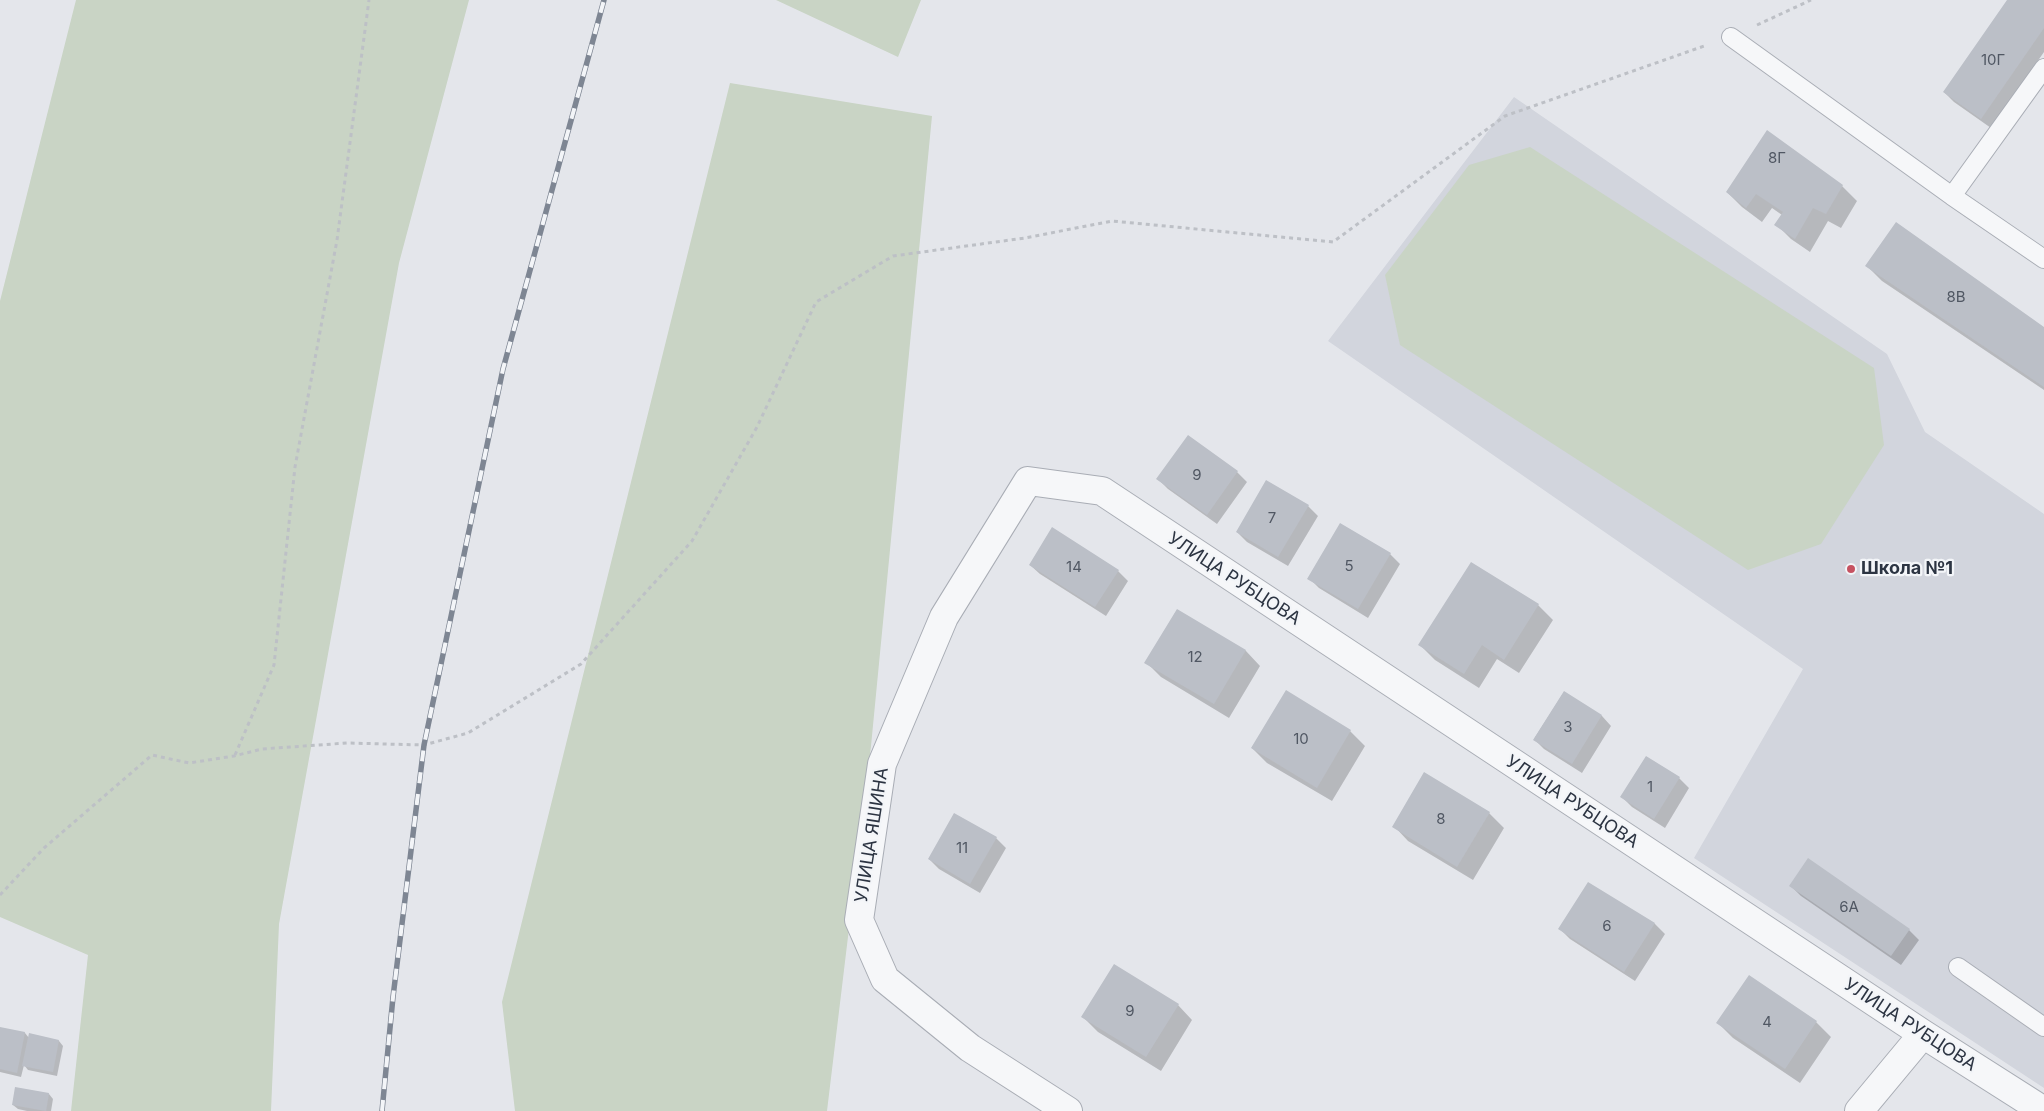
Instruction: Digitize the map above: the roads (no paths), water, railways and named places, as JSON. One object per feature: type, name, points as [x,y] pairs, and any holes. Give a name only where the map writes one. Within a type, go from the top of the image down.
[{"type":"street","name":"УЛИЦА ЯШИНА","points":[[1068,1111],[970,1048],[885,979],[859,920],[882,764],[944,617],[1028,481],[1102,491]]},
{"type":"street","name":"УЛИЦА РУБЦОВА","points":[[1102,491],[1923,1034],[2044,1111]]},
{"type":"street","points":[[1859,1111],[1923,1034]]},
{"type":"lane","points":[[1731,37],[1952,196],[2044,259]]},
{"type":"lane","points":[[1952,196],[2044,68]]},
{"type":"lane","points":[[1958,967],[2044,1027]]},
{"type":"railway","points":[[382,1111],[393,997],[424,745],[503,369],[604,0]]},
{"type":"place","name":"Школа №1","points":[[1851,569]]}]
